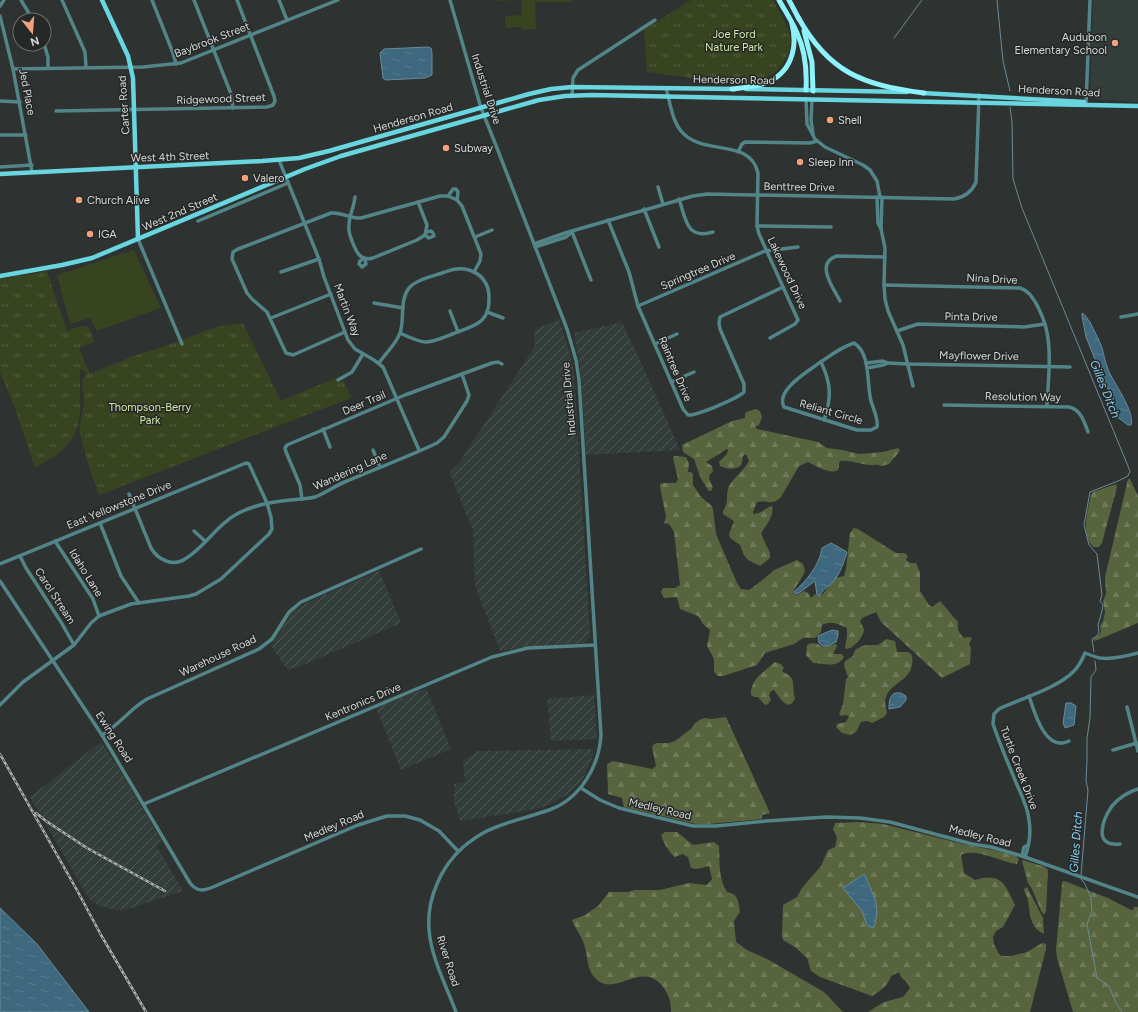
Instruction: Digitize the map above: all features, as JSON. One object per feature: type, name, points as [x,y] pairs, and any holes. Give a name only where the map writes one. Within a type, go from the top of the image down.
[{"type":"highway","points":[[779,0],[797,33],[803,53],[806,73],[806,90]]},
{"type":"highway","points":[[789,0],[808,35],[818,48],[843,68],[864,80],[878,85],[924,93]]},
{"type":"highway","points":[[798,17],[806,36],[810,52],[813,90]]},
{"type":"highway","points":[[732,89],[766,83],[781,73],[789,63],[793,52],[795,39],[792,24]]},
{"type":"main road","name":"Carter Road","points":[[102,0],[119,35],[131,68],[137,167],[138,239]]},
{"type":"main road","name":"Henderson Road","points":[[339,149],[480,108],[544,91],[572,87],[924,93],[1138,105]]},
{"type":"main road","points":[[806,90],[806,100]]},
{"type":"main road","points":[[812,100],[813,90]]},
{"type":"main road","name":"Henderson Road","points":[[364,149],[539,100],[572,96],[979,103],[1086,103]]},
{"type":"main road","name":"West 4th Street","points":[[0,174],[279,160],[339,149]]},
{"type":"main road","name":"West 2nd Street","points":[[0,276],[85,260],[322,162],[364,149]]},
{"type":"street","points":[[0,6],[4,0]]},
{"type":"street","points":[[21,0],[28,12]]},
{"type":"street","points":[[62,0],[85,52],[86,68]]},
{"type":"street","points":[[152,0],[174,53],[176,64]]},
{"type":"street","points":[[194,0],[231,94],[233,108]]},
{"type":"street","name":"Ridgewood Street","points":[[56,111],[233,108],[267,107],[273,105],[275,101],[271,85],[237,0]]},
{"type":"street","points":[[279,0],[287,20]]},
{"type":"street","points":[[324,0],[326,5]]},
{"type":"street","name":"Baybrook Street","points":[[13,69],[131,68],[176,64],[188,61],[338,0]]},
{"type":"street","name":"Industrial Drive","points":[[450,0],[480,108],[498,148],[534,246],[567,329],[576,360],[601,730],[600,744],[595,764],[589,777],[581,788]]},
{"type":"street","points":[[1086,103],[1090,0]]},
{"type":"street","name":"Jed Place","points":[[0,16],[20,102],[32,172]]},
{"type":"street","points":[[572,96],[573,78],[578,70],[656,20]]},
{"type":"street","points":[[46,52],[48,68]]},
{"type":"street","name":"Lakewood Drive","points":[[666,88],[677,125],[688,138],[700,144],[738,152],[749,157],[756,166],[758,174],[757,226],[765,251],[798,320],[795,324],[770,338]]},
{"type":"street","name":"Benttree Drive","points":[[534,246],[644,209],[679,199],[706,194],[954,199],[961,197],[970,192],[975,186],[977,175],[979,95]]},
{"type":"street","points":[[806,100],[807,124],[817,141],[825,147],[863,165],[870,170],[877,181],[880,197],[881,229],[884,242],[885,301],[908,364],[913,386]]},
{"type":"street","points":[[812,100],[811,120],[813,135]]},
{"type":"street","points":[[0,101],[20,102]]},
{"type":"street","points":[[0,135],[26,135]]},
{"type":"street","points":[[738,152],[742,144],[745,142],[810,143],[817,141]]},
{"type":"street","name":"Martin Way","points":[[279,160],[319,259],[345,332],[352,347],[379,363],[387,374],[419,450]]},
{"type":"street","points":[[0,167],[32,165]]},
{"type":"street","name":"West 2nd Street","points":[[198,221],[288,183]]},
{"type":"street","points":[[658,186],[663,204]]},
{"type":"street","points":[[448,196],[453,189],[456,189],[458,192],[457,200]]},
{"type":"street","points":[[345,332],[291,355],[286,353],[271,318],[264,309],[246,293],[232,257],[233,252],[331,213],[365,218],[440,196],[448,196],[457,200],[464,208],[480,250],[481,257],[474,272]]},
{"type":"street","points":[[355,197],[348,226],[356,252],[364,259],[373,258],[417,240],[425,233],[426,225],[418,202]]},
{"type":"street","points":[[679,199],[687,224],[693,232],[701,235],[713,232]]},
{"type":"street","points":[[644,209],[659,247]]},
{"type":"street","points":[[207,210],[209,216]]},
{"type":"street","name":"Raintree Drive","points":[[608,220],[629,272],[638,306],[683,409],[688,416],[700,413],[742,394],[745,390],[744,384],[720,329],[719,320],[722,315],[783,287]]},
{"type":"street","points":[[757,226],[831,227]]},
{"type":"street","points":[[475,237],[492,230]]},
{"type":"street","points":[[572,232],[591,280]]},
{"type":"street","points":[[138,239],[182,344]]},
{"type":"street","name":"Springtree Drive","points":[[638,306],[765,251],[798,247]]},
{"type":"street","points":[[840,301],[826,274],[826,264],[831,259],[837,256],[885,257]]},
{"type":"street","points":[[281,272],[319,259]]},
{"type":"street","points":[[379,363],[400,333],[403,308],[407,292],[415,283],[450,270],[463,268],[474,272],[488,287],[489,299],[487,312],[479,322],[434,341],[424,342],[400,333]]},
{"type":"street","name":"Nina Drive","points":[[884,285],[1020,288],[1027,292],[1032,298],[1045,324],[1048,342],[1047,406]]},
{"type":"street","points":[[271,318],[331,294]]},
{"type":"street","points":[[374,303],[403,308]]},
{"type":"street","points":[[450,311],[458,332]]},
{"type":"street","points":[[487,312],[503,318]]},
{"type":"street","points":[[1120,317],[1138,314]]},
{"type":"street","name":"Pinta Drive","points":[[897,331],[918,324],[1024,327],[1045,324]]},
{"type":"street","points":[[655,344],[678,334]]},
{"type":"street","name":"Reliant Circle","points":[[854,343],[860,349],[866,363],[870,396],[877,427],[871,430],[857,430],[786,408],[782,402],[786,392],[794,381],[821,362],[832,354],[854,343]]},
{"type":"street","points":[[338,380],[352,372],[363,354]]},
{"type":"street","name":"Mayflower Drive","points":[[866,363],[883,361],[888,363],[908,364],[1070,367]]},
{"type":"street","name":"Deer Trail","points":[[302,498],[300,485],[286,452],[286,446],[397,398],[492,363],[498,362],[502,364]]},
{"type":"street","points":[[821,362],[827,375],[830,388],[829,403],[824,420]]},
{"type":"street","name":"Mayflower Drive","points":[[867,368],[888,363]]},
{"type":"street","points":[[671,382],[694,372]]},
{"type":"street","name":"Wandering Lane","points":[[130,494],[151,548],[156,555],[162,559],[174,562],[182,561],[192,554],[234,515],[266,503],[321,495],[338,485],[437,443],[444,437],[466,404],[469,395],[462,374]]},
{"type":"street","name":"Resolution Way","points":[[944,405],[1069,407],[1075,409],[1081,416],[1088,432]]},
{"type":"street","points":[[323,429],[330,447]]},
{"type":"street","points":[[373,450],[380,467]]},
{"type":"street","name":"East Yellowstone Drive","points":[[0,564],[245,463],[249,464],[266,503]]},
{"type":"street","points":[[0,705],[23,682],[74,645],[91,623],[99,616],[127,605],[196,594],[221,579],[270,534],[273,524],[266,503]]},
{"type":"street","points":[[100,523],[121,576],[139,603]]},
{"type":"street","points":[[194,531],[205,541]]},
{"type":"street","name":"Idaho Lane","points":[[55,541],[93,599],[99,616]]},
{"type":"street","name":"Warehouse Road","points":[[102,735],[118,725],[135,708],[147,699],[259,649],[272,639],[289,612],[301,602],[421,549]]},
{"type":"street","name":"Carol Stream","points":[[20,556],[74,645]]},
{"type":"street","name":"Ewing Road","points":[[0,581],[102,735],[194,888],[202,890],[216,886]]},
{"type":"street","name":"Kentronics Drive","points":[[144,804],[492,657],[528,648],[595,645]]},
{"type":"street","name":"Turtle Creek Drive","points":[[1023,856],[1024,847],[1028,845],[1030,836],[1027,811],[992,721],[994,714],[999,709],[1029,696],[1068,676],[1078,667],[1086,653],[1101,658],[1111,658],[1128,656],[1138,652]]},
{"type":"street","points":[[1029,696],[1040,725],[1047,736],[1058,743],[1063,744],[1069,741]]},
{"type":"street","points":[[1127,707],[1138,751]]},
{"type":"street","points":[[1113,750],[1137,743]]},
{"type":"street","points":[[458,851],[483,833],[557,807],[581,788]]},
{"type":"street","name":"Medley Road","points":[[581,788],[600,800],[619,808],[693,826],[716,826],[809,818],[860,818],[912,827],[1023,856],[1138,897]]},
{"type":"street","points":[[1120,844],[1115,845],[1105,841],[1102,836],[1102,826],[1116,802],[1126,794],[1138,789]]},
{"type":"street","name":"Medley Road","points":[[216,886],[358,825],[387,816],[405,816],[420,820],[439,831],[458,851]]},
{"type":"street","name":"River Road","points":[[456,1012],[433,952],[428,928],[430,906],[435,889],[443,871],[458,851]]},
{"type":"shaded area","name":"Audubon Elementary School","points":[[1093,0],[1138,0],[1138,102],[1094,99],[1090,94]]},
{"type":"shaded area","points":[[559,319],[574,372],[590,636],[585,643],[525,647],[500,651],[475,586],[473,530],[449,472],[461,460],[535,346],[534,330]]},
{"type":"shaded area","points":[[622,322],[680,450],[586,455],[581,375],[574,333]]},
{"type":"shaded area","points":[[379,571],[401,623],[308,663],[288,670],[271,646],[292,611],[310,601]]},
{"type":"shaded area","points":[[426,688],[451,749],[401,770],[376,708]]},
{"type":"shaded area","points":[[594,695],[597,739],[551,741],[547,699]]},
{"type":"shaded area","points":[[101,742],[118,767],[162,842],[156,845],[183,891],[128,909],[115,910],[98,905],[89,899],[30,797]]},
{"type":"shaded area","points":[[594,749],[585,775],[578,785],[568,794],[556,801],[543,807],[525,811],[460,821],[454,801],[454,784],[465,782],[463,761],[478,751]]},
{"type":"green space","points":[[494,0],[521,0],[494,1]]},
{"type":"green space","points":[[521,0],[572,0],[572,2],[535,2],[536,29],[522,30],[521,27],[505,28],[505,16],[522,15]]},
{"type":"green space","name":"Joe Ford Nature Park","points":[[691,0],[773,0],[789,30],[791,42],[783,64],[777,71],[766,78],[750,83],[701,79],[647,72],[644,30]]},
{"type":"green space","points":[[134,250],[161,308],[97,331],[90,318],[70,324],[57,275]]},
{"type":"green space","name":"Thompson-Berry Park","points":[[47,271],[67,331],[77,327],[87,326],[91,331],[94,342],[79,348],[90,374],[131,357],[216,327],[243,323],[281,401],[338,377],[340,382],[344,381],[351,398],[99,495],[89,467],[79,430],[84,403],[82,379],[87,375],[84,370],[81,369],[80,371],[79,421],[72,439],[55,456],[35,468],[16,411],[0,372],[0,279]]},
{"type":"green space","points":[[756,409],[760,411],[762,417],[759,425],[755,427],[757,429],[818,442],[827,448],[859,454],[883,452],[898,448],[900,451],[889,464],[882,466],[840,461],[837,471],[830,471],[808,462],[799,466],[778,500],[772,502],[757,502],[753,512],[753,514],[756,514],[772,506],[773,510],[769,521],[761,534],[770,553],[770,558],[760,566],[748,560],[740,545],[730,538],[729,534],[734,521],[723,514],[723,510],[727,503],[729,486],[749,461],[746,454],[743,456],[740,466],[735,468],[725,468],[720,466],[719,462],[727,454],[727,449],[706,462],[712,466],[713,472],[710,474],[709,479],[713,488],[709,491],[701,479],[694,459],[683,452],[682,445],[732,421],[745,418],[745,413]]},
{"type":"green space","points":[[674,456],[686,457],[689,463],[688,472],[693,474],[693,485],[701,497],[711,505],[713,509],[716,534],[741,589],[749,590],[774,570],[797,560],[803,564],[805,571],[793,594],[797,595],[804,591],[808,593],[811,598],[815,594],[817,596],[821,596],[836,578],[844,576],[850,533],[854,528],[858,529],[896,553],[905,553],[908,556],[906,560],[910,563],[916,563],[920,572],[920,591],[929,605],[932,607],[940,601],[958,622],[958,629],[962,636],[964,638],[972,638],[969,644],[971,648],[970,664],[942,678],[881,622],[876,612],[862,618],[860,621],[864,629],[862,636],[849,649],[846,649],[845,647],[847,628],[838,624],[829,623],[822,625],[821,632],[815,638],[803,638],[794,644],[765,653],[757,665],[723,676],[718,676],[714,672],[714,659],[707,646],[710,630],[703,624],[698,616],[680,609],[677,597],[664,598],[661,592],[663,588],[675,588],[680,585],[674,532],[669,524],[664,523],[666,517],[660,487],[660,484],[663,483],[676,483],[678,479],[673,458]]},
{"type":"green space","points":[[1128,479],[1130,479],[1138,496],[1138,623],[1095,641],[1093,639],[1099,635],[1101,631],[1100,626],[1105,612],[1103,601],[1106,594],[1105,577]]},
{"type":"green space","points":[[1116,484],[1117,487],[1102,543],[1099,547],[1093,547],[1089,541],[1086,529],[1091,495],[1093,492]]},
{"type":"green space","points":[[886,639],[895,641],[897,652],[908,652],[912,655],[910,670],[902,680],[893,687],[886,697],[885,705],[887,713],[884,717],[872,723],[867,721],[861,722],[856,732],[850,735],[842,733],[836,727],[837,724],[846,722],[849,716],[841,716],[839,714],[843,704],[846,679],[848,677],[844,666],[845,661],[853,656],[855,650],[860,647],[866,645],[878,645]]},
{"type":"green space","points":[[811,643],[818,644],[822,647],[836,644],[837,646],[834,654],[842,654],[844,657],[841,661],[834,664],[813,663],[806,655],[807,645]]},
{"type":"green space","points":[[775,662],[781,664],[784,668],[782,670],[783,672],[791,677],[795,698],[793,703],[784,703],[774,690],[771,691],[769,695],[771,700],[765,705],[758,697],[751,695],[751,689],[755,680]]},
{"type":"green space","points":[[726,717],[770,813],[762,815],[762,819],[696,824],[624,807],[622,798],[608,794],[607,764],[613,761],[652,769],[656,766],[652,747],[654,744],[675,741],[701,719]]},
{"type":"green space","points":[[859,822],[883,824],[997,851],[1016,856],[1019,859],[1017,864],[981,854],[967,853],[961,855],[964,873],[975,880],[991,878],[1001,882],[1005,886],[1015,905],[1003,927],[996,931],[993,937],[994,944],[999,954],[1002,956],[1011,956],[1027,952],[1042,943],[1046,944],[1030,1012],[868,1012],[884,1002],[903,997],[910,988],[899,972],[891,976],[884,988],[872,996],[820,977],[811,971],[807,958],[795,947],[783,940],[783,905],[797,897],[802,888],[821,866],[828,850],[835,847],[837,838],[833,829],[835,823]]},
{"type":"green space","points":[[665,832],[677,832],[693,845],[714,842],[719,846],[720,870],[724,887],[727,892],[736,897],[739,905],[740,912],[734,921],[736,942],[747,950],[769,960],[824,992],[843,1012],[671,1012],[667,993],[655,979],[638,977],[612,984],[603,984],[593,976],[588,964],[584,944],[572,920],[585,915],[598,906],[609,892],[660,890],[689,883],[707,885],[712,879],[709,866],[697,869],[691,868],[688,857],[682,854],[675,857],[673,855],[663,841],[661,835]]},
{"type":"green space","points":[[1023,860],[1045,867],[1048,870],[1046,911],[1044,915],[1028,883]]},
{"type":"green space","points":[[1063,881],[1108,898],[1131,910],[1133,910],[1134,907],[1138,907],[1138,1012],[1073,1012],[1057,958],[1056,949]]},
{"type":"green space","points":[[1027,887],[1043,918],[1044,934],[1033,924],[1029,911],[1028,899],[1024,890]]},
{"type":"water","points":[[431,48],[432,53],[432,75],[425,78],[386,80],[383,78],[380,53],[384,49]]},
{"type":"water","points":[[1082,313],[1090,322],[1102,348],[1108,369],[1127,404],[1130,412],[1131,425],[1128,425],[1116,416],[1109,391],[1086,337]]},
{"type":"water","points":[[831,543],[847,552],[842,568],[835,579],[820,596],[817,595],[815,581],[799,593],[795,594],[794,592],[808,578],[815,567],[822,548]]},
{"type":"water","points":[[832,630],[838,631],[836,642],[827,646],[823,646],[819,643],[818,636]]},
{"type":"water","points":[[895,693],[901,693],[906,696],[906,700],[900,707],[889,709],[890,698]]},
{"type":"water","points":[[1066,703],[1071,703],[1076,706],[1074,725],[1065,728],[1063,723]]},
{"type":"water","points":[[864,874],[875,900],[877,912],[874,927],[872,928],[867,925],[862,911],[843,888]]},
{"type":"water","points":[[0,908],[37,944],[89,1012],[0,1012]]},
{"type":"waterway","points":[[894,38],[922,0]]},
{"type":"waterway","name":"Gilles Ditch","points":[[997,0],[1003,61],[1010,91]]},
{"type":"waterway","name":"Gilles Ditch","points":[[1010,107],[1012,122],[1013,179],[1022,208],[1130,471],[1128,476],[1090,492],[1084,525],[1089,545],[1097,554],[1102,595],[1100,601],[1103,605],[1098,625],[1099,632],[1097,636],[1092,639],[1094,652]]},
{"type":"waterway","name":"Gilles Ditch","points":[[1081,876],[1088,790],[1086,781],[1087,738],[1090,718],[1091,677],[1096,670],[1095,661]]},
{"type":"waterway","name":"Gilles Ditch","points":[[1081,879],[1085,884],[1091,898],[1092,911],[1087,924],[1097,978],[1109,986],[1116,1003],[1122,1012]]},
{"type":"railway","points":[[0,754],[101,935],[146,1012]]},
{"type":"railway","points":[[36,813],[87,848],[165,891]]},
{"type":"place","name":"Audubon Elementary School","points":[[1115,43]]},
{"type":"place","name":"Shell","points":[[830,120]]},
{"type":"place","name":"Subway","points":[[446,148]]},
{"type":"place","name":"Sleep Inn","points":[[800,162]]},
{"type":"place","name":"Valero","points":[[245,178]]},
{"type":"place","name":"Church Alive","points":[[79,200]]},
{"type":"place","name":"IGA","points":[[90,234]]}]
